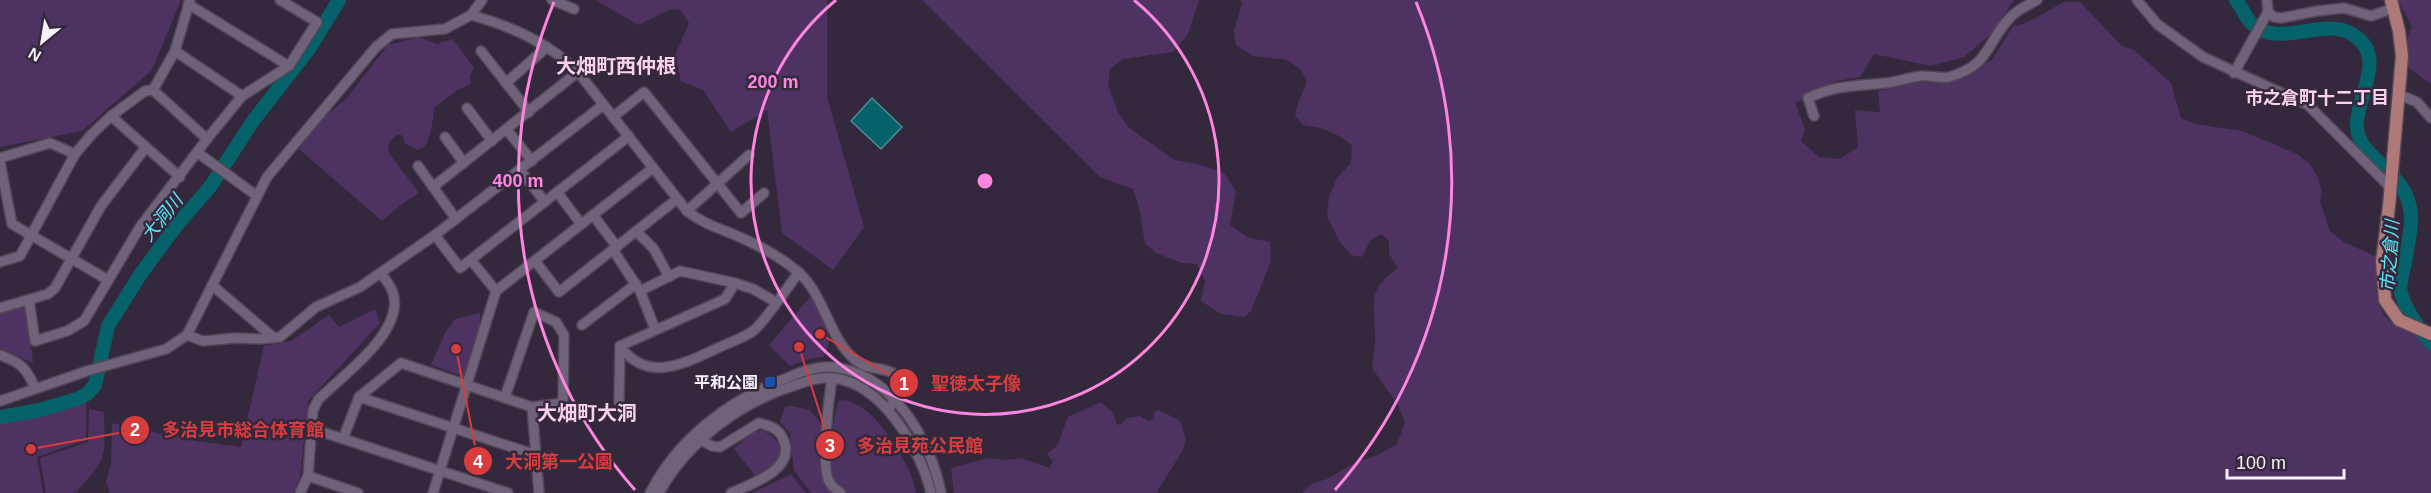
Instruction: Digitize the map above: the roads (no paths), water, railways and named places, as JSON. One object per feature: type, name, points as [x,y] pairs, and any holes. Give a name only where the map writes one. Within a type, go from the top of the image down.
[{"type":"main road","points":[[2392,4],[2402,56],[2394,159],[2382,262],[2385,300],[2399,320],[2431,334]]},
{"type":"street","points":[[29,300],[35,341],[67,331],[84,321],[140,227],[207,139],[242,96],[289,66],[317,22],[280,0]]},
{"type":"street","points":[[0,401],[108,364],[166,349],[187,335],[267,177],[376,47],[392,34],[446,30],[471,15],[482,0]]},
{"type":"street","points":[[552,0],[574,9]]},
{"type":"street","points":[[1814,116],[1808,98],[1827,89],[1854,84],[1886,83],[1922,76],[1947,77],[1977,64],[1986,56],[2006,22],[2015,12],[2037,0]]},
{"type":"street","points":[[2137,0],[2157,24],[2203,57],[2308,105],[2391,186]]},
{"type":"street","points":[[2234,73],[2267,14],[2266,0]]},
{"type":"street","points":[[0,262],[20,256],[75,154],[92,134],[111,116],[145,92],[153,90],[175,51],[189,2],[289,66]]},
{"type":"street","points":[[2267,14],[2281,18],[2343,8],[2371,16],[2392,4]]},
{"type":"street","points":[[471,15],[515,30],[563,57],[578,72],[687,211],[700,221],[768,252],[799,272],[811,287],[845,350],[857,362],[874,368],[892,370],[900,378],[900,391],[888,410]]},
{"type":"street","points":[[506,82],[547,47]]},
{"type":"street","points":[[175,51],[242,96]]},
{"type":"street","points":[[481,51],[529,112]]},
{"type":"street","points":[[433,187],[578,72]]},
{"type":"street","points":[[153,90],[207,139]]},
{"type":"street","points":[[613,117],[644,92],[741,213],[764,193]]},
{"type":"street","points":[[2400,95],[2417,102],[2431,118]]},
{"type":"street","points":[[187,335],[203,341],[280,337],[316,307],[345,296],[435,235],[603,105]]},
{"type":"street","points":[[466,108],[492,141]]},
{"type":"street","points":[[111,116],[180,177]]},
{"type":"street","points":[[507,130],[532,161]]},
{"type":"street","points":[[435,235],[460,268],[629,136]]},
{"type":"street","points":[[445,137],[464,163]]},
{"type":"street","points":[[75,154],[50,143],[0,160],[12,224],[108,280]]},
{"type":"street","points":[[0,308],[48,294],[55,288],[101,206],[146,147]]},
{"type":"street","points":[[198,153],[257,196]]},
{"type":"street","points":[[687,211],[749,155]]},
{"type":"street","points":[[418,166],[456,219]]},
{"type":"street","points":[[433,493],[496,291],[653,168]]},
{"type":"street","points":[[520,170],[545,202]]},
{"type":"street","points":[[557,192],[581,224]]},
{"type":"street","points":[[535,261],[559,292],[677,199]]},
{"type":"street","points":[[593,215],[638,287],[655,329]]},
{"type":"street","points":[[636,231],[654,249],[669,277]]},
{"type":"street","points":[[471,260],[496,291]]},
{"type":"street","points":[[582,325],[638,287],[680,272],[735,283],[753,289],[776,302]]},
{"type":"street","points":[[620,346],[626,355],[641,363],[655,368],[669,369],[754,331],[799,272]]},
{"type":"street","points":[[300,493],[308,476],[313,410],[318,400],[368,354],[393,318],[393,293],[381,273]]},
{"type":"street","points":[[620,346],[725,299],[735,283]]},
{"type":"street","points":[[212,285],[274,338]]},
{"type":"street","points":[[343,439],[359,397],[401,363],[532,407],[563,403],[564,335],[556,322],[534,312],[505,397]]},
{"type":"street","points":[[619,402],[620,346]]},
{"type":"street","points":[[0,355],[18,362],[28,371],[35,388]]},
{"type":"street","points":[[650,493],[669,460],[716,415],[758,390],[783,379],[806,370],[828,367],[843,368],[861,375],[894,400],[917,428],[928,450],[941,493]]},
{"type":"street","points":[[832,378],[827,413],[826,472],[829,483],[841,493]]},
{"type":"street","points":[[659,493],[673,471],[701,440],[730,417],[760,399],[808,381],[832,378],[852,384],[868,393],[888,410],[919,457],[931,493]]},
{"type":"street","points":[[359,397],[536,455]]},
{"type":"street","points":[[532,407],[540,493]]},
{"type":"street","points":[[701,440],[712,446],[720,447],[759,423],[771,426],[782,434],[787,448],[783,462],[771,473],[731,493]]},
{"type":"street","points":[[313,429],[508,493]]},
{"type":"street","points":[[308,476],[358,493]]},
{"type":"waterway","name":"大洞川","points":[[0,417],[40,410],[77,399],[87,394],[95,385],[108,326],[140,275],[176,226],[210,187],[253,121],[309,49],[339,0]]},
{"type":"waterway","name":"市之倉川","points":[[2236,0],[2249,21],[2262,30],[2275,34],[2288,34],[2328,28],[2340,29],[2352,34],[2363,43],[2370,65],[2358,114],[2359,138],[2365,148],[2402,187],[2408,200],[2411,223],[2400,288],[2401,295],[2417,325],[2431,343]]},
{"type":"place","name":"聖徳太子像","points":[[820,334]]},
{"type":"place","name":"多治見苑公民館","points":[[799,347]]},
{"type":"place","name":"大洞第一公園","points":[[456,349]]},
{"type":"place","name":"平和公園","points":[[770,382]]},
{"type":"place","name":"多治見市総合体育館","points":[[31,449]]},
{"type":"district","name":"大畑町西仲根","points":[[616,66]]},
{"type":"district","name":"市之倉町十二丁目","points":[[2317,98]]},
{"type":"district","name":"大畑町大洞","points":[[587,413]]}]
